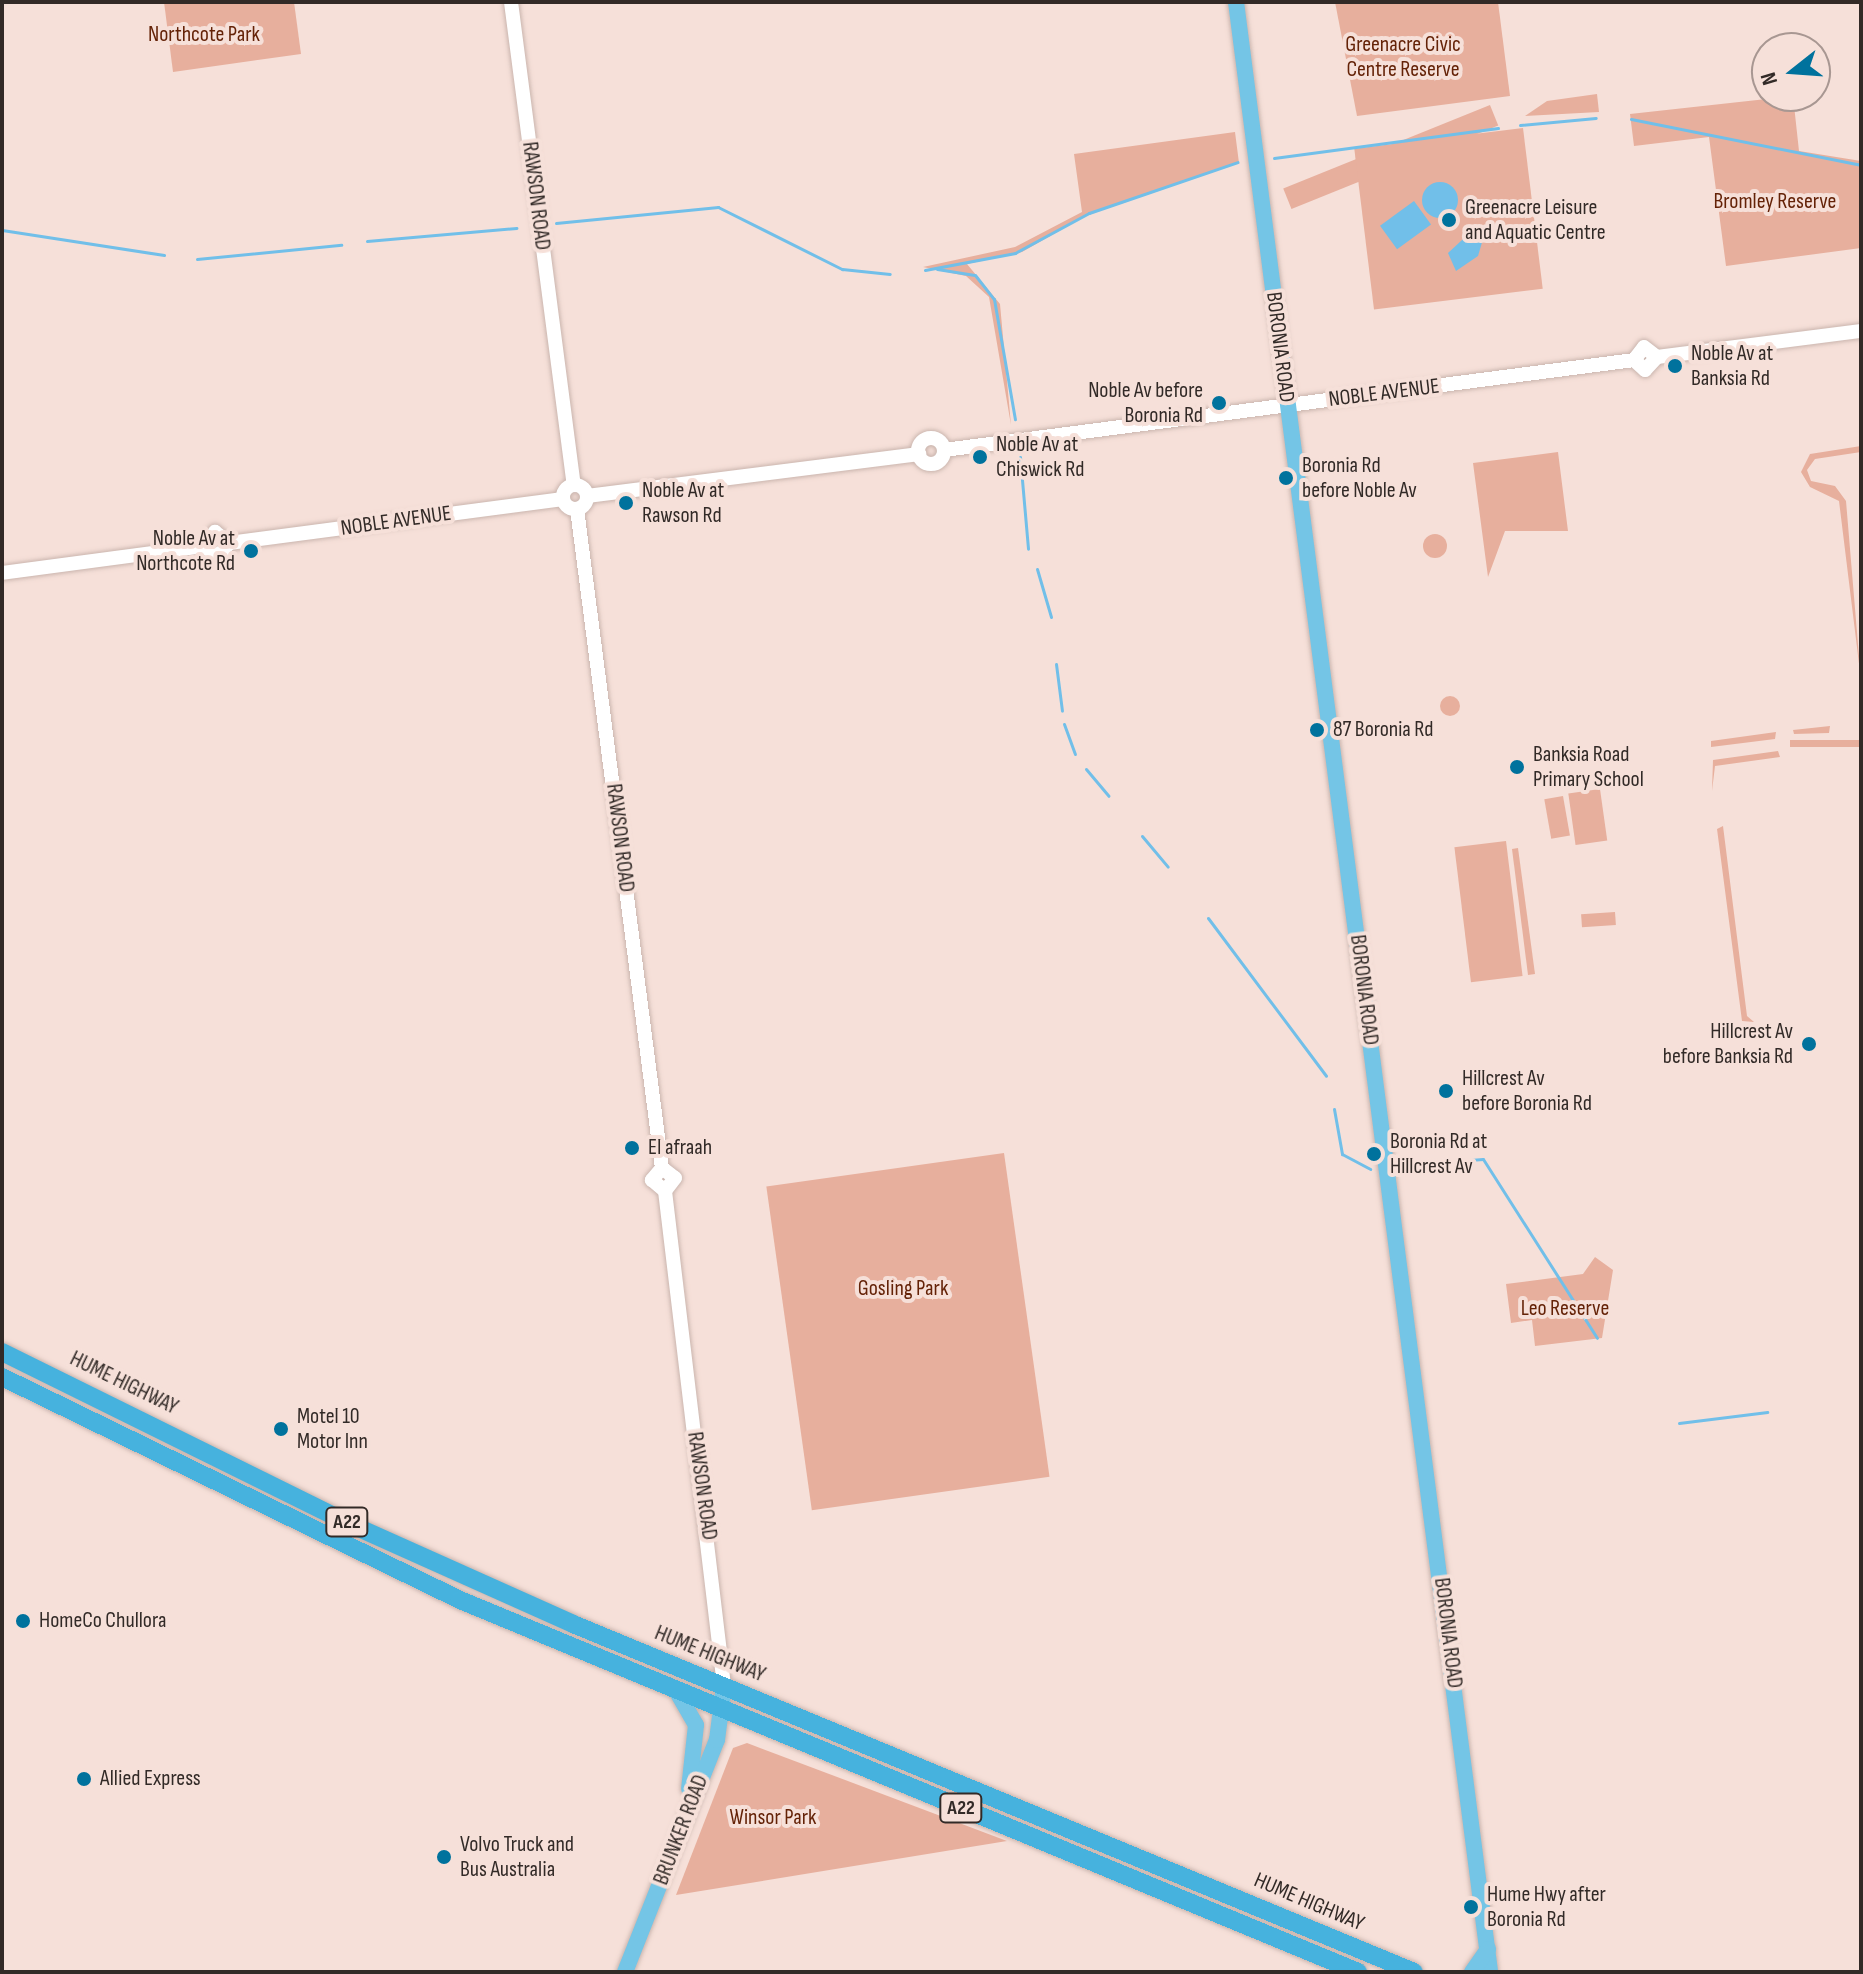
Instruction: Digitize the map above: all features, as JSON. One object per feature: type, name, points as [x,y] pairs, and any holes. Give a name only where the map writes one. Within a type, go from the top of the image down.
[{"type":"highway","name":"HUME HIGHWAY","points":[[2,1352],[352,1525],[724,1685],[1414,1972]]},
{"type":"highway","name":"HUME HIGHWAY","points":[[2,1377],[405,1576],[1358,1972]]},
{"type":"main road","name":"BORONIA ROAD","points":[[1236,4],[1490,1972]]},
{"type":"main road","name":"BRUNKER ROAD","points":[[625,1972],[683,1826],[722,1709],[724,1685]]},
{"type":"main road","points":[[672,1689],[693,1709],[696,1725],[683,1826]]},
{"type":"main road","points":[[1472,1972],[1488,1949]]},
{"type":"street","name":"RAWSON ROAD","points":[[511,2],[574,485]]},
{"type":"street","name":"NOBLE AVENUE","points":[[587,496],[919,454],[930,438],[944,450],[1634,360],[1645,370],[1657,357],[1861,331]]},
{"type":"street","points":[[574,485],[587,496],[577,509],[563,499],[574,485]]},
{"type":"street","name":"NOBLE AVENUE","points":[[2,573],[204,546],[215,532],[229,543],[563,499]]},
{"type":"street","name":"RAWSON ROAD","points":[[577,509],[662,1168],[652,1180],[665,1191],[724,1685]]},
{"type":"green space","name":"Northcote Park","points":[[164,2],[294,2],[301,54],[173,72]]},
{"type":"green space","name":"Greenacre Civic Centre Reserve","points":[[1335,2],[1498,2],[1510,96],[1357,116]]},
{"type":"green space","points":[[1597,94],[1599,112],[1525,116],[1547,101]]},
{"type":"green space","name":"Bromley Reserve","points":[[1751,101],[1751,112],[1795,112],[1799,151],[1861,161],[1861,248],[1726,266],[1709,137],[1634,146],[1630,114]]},
{"type":"green space","points":[[1490,105],[1498,125],[1291,209],[1283,189]]},
{"type":"green space","name":"Greenacre Leisure and Aquatic Centre","points":[[1523,128],[1543,289],[1374,310],[1354,149]]},
{"type":"green space","points":[[1235,132],[1239,163],[1085,216],[1022,252],[967,264],[1000,304],[1011,425],[989,297],[966,276],[923,267],[1015,247],[1082,212],[1074,154]]},
{"type":"green space","points":[[1861,446],[1861,452],[1815,459],[1807,470],[1811,481],[1835,486],[1846,501],[1861,680],[1839,501],[1810,487],[1801,472],[1810,454]]},
{"type":"green space","points":[[1558,452],[1568,531],[1505,531],[1488,577],[1473,463]]},
{"type":"green space","points":[[1435,534],[1443,538],[1447,546],[1443,554],[1435,558],[1427,554],[1423,546],[1427,538]]},
{"type":"green space","points":[[1450,696],[1457,699],[1460,706],[1457,713],[1450,716],[1443,713],[1440,706],[1443,699]]},
{"type":"green space","points":[[1830,726],[1829,733],[1794,734],[1793,730]]},
{"type":"green space","points":[[1776,732],[1775,739],[1711,747],[1711,741]]},
{"type":"green space","points":[[1790,740],[1861,740],[1861,747],[1790,747]]},
{"type":"green space","points":[[1778,751],[1780,757],[1715,766],[1712,791],[1713,760]]},
{"type":"green space","points":[[1600,789],[1607,840],[1576,845],[1568,793]]},
{"type":"green space","points":[[1563,796],[1570,835],[1551,839],[1544,799]]},
{"type":"green space","points":[[1723,826],[1747,1016],[1754,1022],[1742,1021],[1717,829]]},
{"type":"green space","points":[[1506,841],[1523,976],[1471,982],[1454,847]]},
{"type":"green space","points":[[1518,848],[1535,974],[1528,975],[1512,849]]},
{"type":"green space","points":[[1615,912],[1616,925],[1582,927],[1581,914]]},
{"type":"green space","name":"Gosling Park","points":[[1004,1153],[1050,1477],[812,1510],[766,1186]]},
{"type":"green space","name":"Leo Reserve","points":[[1595,1257],[1613,1270],[1602,1338],[1535,1346],[1532,1320],[1511,1323],[1506,1284],[1583,1274]]},
{"type":"green space","name":"Winsor Park","points":[[747,1743],[1007,1841],[676,1895],[733,1748]]},
{"type":"water","points":[[1440,182],[1453,187],[1458,200],[1453,213],[1440,218],[1427,213],[1422,200],[1427,187]]},
{"type":"water","points":[[1414,201],[1431,224],[1397,249],[1380,226]]},
{"type":"water","points":[[1475,228],[1483,239],[1478,256],[1456,271],[1448,253]]},
{"type":"waterway","points":[[1520,125],[1596,118]]},
{"type":"waterway","points":[[1631,119],[1861,165]]},
{"type":"waterway","points":[[1274,158],[1498,128]]},
{"type":"waterway","points":[[925,270],[1015,253],[1089,213],[1238,162]]},
{"type":"waterway","points":[[556,223],[718,207],[842,269],[890,274]]},
{"type":"waterway","points":[[367,241],[516,228]]},
{"type":"waterway","points":[[2,230],[164,255]]},
{"type":"waterway","points":[[197,259],[341,245]]},
{"type":"waterway","points":[[937,269],[975,275],[994,299],[1015,419]]},
{"type":"waterway","points":[[1020,457],[1028,549]]},
{"type":"waterway","points":[[1037,569],[1051,617]]},
{"type":"waterway","points":[[1056,664],[1062,711]]},
{"type":"waterway","points":[[1064,724],[1075,754]]},
{"type":"waterway","points":[[1086,769],[1109,796]]},
{"type":"waterway","points":[[1142,836],[1168,867]]},
{"type":"waterway","points":[[1208,918],[1326,1076]]},
{"type":"waterway","points":[[1334,1109],[1342,1154],[1370,1169]]},
{"type":"waterway","points":[[1405,1165],[1483,1159],[1597,1338]]},
{"type":"waterway","points":[[1679,1423],[1767,1412]]},
{"type":"place","name":"Greenacre Leisure and Aquatic Centre","points":[[1449,220]]},
{"type":"place","name":"Noble Av at Banksia Rd","points":[[1675,366]]},
{"type":"place","name":"Noble Av before Boronia Rd","points":[[1219,403]]},
{"type":"place","name":"Noble Av at Chiswick Rd","points":[[980,457]]},
{"type":"place","name":"Boronia Rd before Noble Av","points":[[1286,478]]},
{"type":"place","name":"Noble Av at Rawson Rd","points":[[626,503]]},
{"type":"place","name":"Noble Av at Northcote Rd","points":[[251,551]]},
{"type":"place","name":"87 Boronia Rd","points":[[1317,730]]},
{"type":"place","name":"Banksia Road Primary School","points":[[1517,767]]},
{"type":"place","name":"Hillcrest Av before Banksia Rd","points":[[1809,1044]]},
{"type":"place","name":"Hillcrest Av before Boronia Rd","points":[[1446,1091]]},
{"type":"place","name":"EI afraah","points":[[632,1148]]},
{"type":"place","name":"Boronia Rd at Hillcrest Av","points":[[1374,1154]]},
{"type":"place","name":"Motel 10 Motor Inn","points":[[281,1429]]},
{"type":"place","name":"HomeCo Chullora","points":[[23,1621]]},
{"type":"place","name":"Allied Express","points":[[84,1779]]},
{"type":"place","name":"Volvo Truck and Bus Australia","points":[[444,1857]]},
{"type":"place","name":"Hume Hwy after Boronia Rd","points":[[1471,1907]]}]
